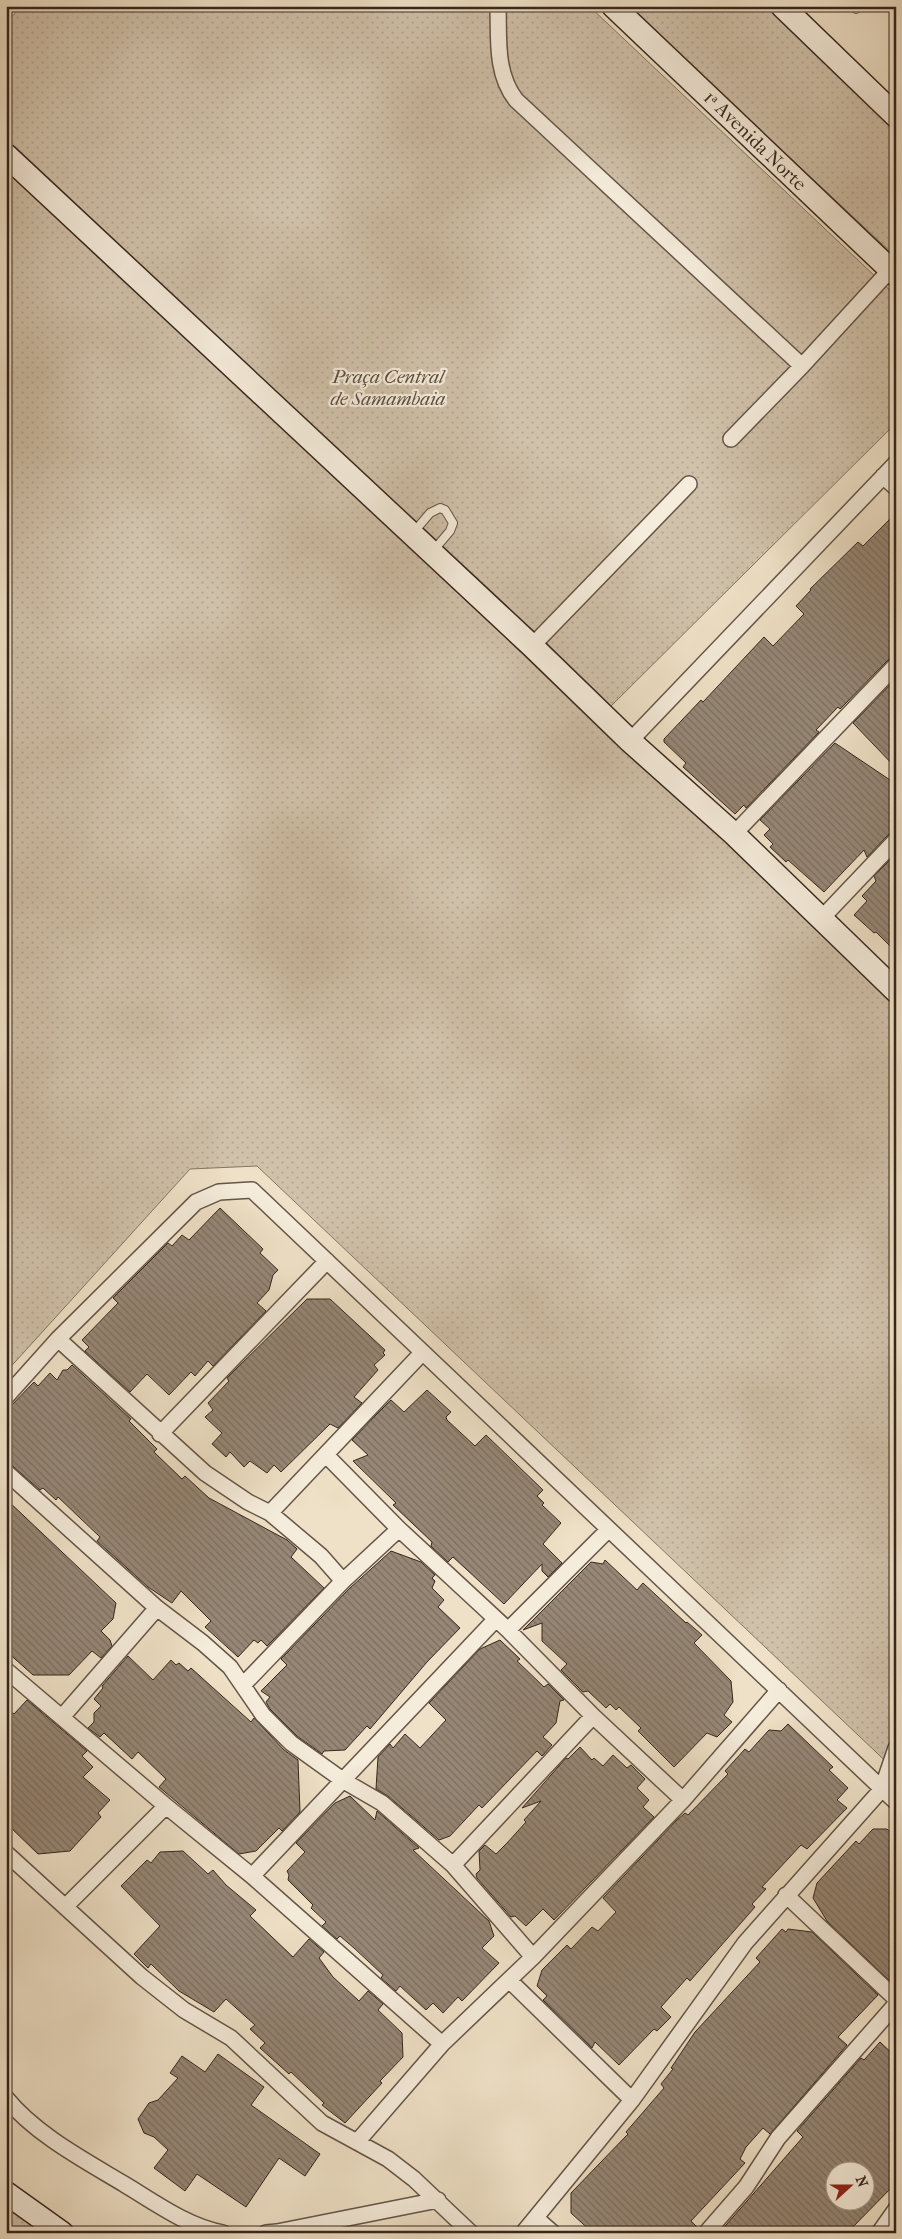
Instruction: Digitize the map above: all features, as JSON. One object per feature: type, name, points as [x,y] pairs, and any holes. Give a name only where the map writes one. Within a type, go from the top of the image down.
[{"type":"street","points":[[498,6],[501,72],[509,91],[516,100],[802,366]]},
{"type":"street","name":"1ᵃ Avenida Norte","points":[[614,6],[893,273]]},
{"type":"street","points":[[782,6],[896,116]]},
{"type":"street","points":[[6,155],[532,646],[630,741],[734,834],[820,920],[896,991]]},
{"type":"street","points":[[731,439],[893,273]]},
{"type":"street","points":[[630,741],[896,463]]},
{"type":"street","points":[[883,476],[896,488]]},
{"type":"street","points":[[532,646],[689,484]]},
{"type":"street","points":[[734,834],[896,665]]},
{"type":"street","points":[[820,920],[896,840]]},
{"type":"street","points":[[6,1397],[58,1339],[196,1202],[219,1192],[252,1190],[896,1802]]},
{"type":"street","points":[[160,1434],[327,1261]]},
{"type":"street","points":[[58,1339],[205,1473],[248,1502],[270,1513],[321,1556],[343,1581]]},
{"type":"street","points":[[270,1513],[422,1353]]},
{"type":"street","points":[[326,1455],[399,1529],[495,1620],[508,1630],[593,1716],[683,1800]]},
{"type":"street","points":[[6,1472],[157,1608],[203,1642],[230,1667],[244,1684],[263,1715],[291,1743],[344,1781],[382,1804],[453,1865],[533,1957]]},
{"type":"street","points":[[244,1684],[343,1581],[399,1529]]},
{"type":"street","points":[[508,1630],[608,1530]]},
{"type":"street","points":[[62,1717],[157,1608]]},
{"type":"street","points":[[252,1876],[495,1620]]},
{"type":"street","points":[[6,1670],[166,1806],[252,1876],[442,2044]]},
{"type":"street","points":[[357,2142],[442,2044],[510,1981],[683,1800],[779,1690]]},
{"type":"street","points":[[453,1865],[593,1716]]},
{"type":"street","points":[[523,2233],[632,2100],[745,1943],[882,1789],[896,1748]]},
{"type":"street","points":[[65,1907],[166,1806]]},
{"type":"street","points":[[6,1853],[142,1978],[184,2010],[231,2038],[322,2123],[388,2159],[438,2200],[471,2233]]},
{"type":"street","points":[[786,1895],[896,1999]]},
{"type":"street","points":[[510,1981],[632,2100]]},
{"type":"street","points":[[706,2233],[746,2187],[778,2138],[896,2004]]},
{"type":"street","points":[[6,2098],[14,2108],[61,2146],[158,2204],[207,2230],[223,2233]]},
{"type":"street","points":[[6,2193],[62,2233]]},
{"type":"street","points":[[266,2233],[438,2200]]},
{"type":"street","points":[[879,2233],[896,2209]]},
{"type":"street","points":[[536,2218],[553,2233]]},
{"type":"lane","points":[[412,535],[430,513],[440,508],[445,510],[451,516],[453,523],[450,531],[432,553]]},
{"type":"green space","name":"Praça Central de Samambaia","points":[[22,6],[589,6],[896,296],[896,423],[605,712],[896,985],[896,1771],[257,1166],[190,1169],[6,1372],[6,23]]},
{"type":"green space","points":[[628,6],[766,6],[896,131],[896,257]]},
{"type":"green space","points":[[6,2199],[53,2233],[6,2233]]},
{"type":"building","points":[[896,513],[896,656],[889,659],[840,709],[838,707],[816,730],[819,732],[746,808],[744,805],[735,814],[683,767],[686,763],[664,742],[664,739],[701,700],[703,702],[764,637],[773,646],[804,614],[796,606],[810,589],[858,542],[863,546]]},
{"type":"building","points":[[896,679],[896,768],[853,723]]},
{"type":"building","points":[[835,743],[896,784],[896,831],[889,834],[867,857],[864,850],[824,892],[788,860],[786,862],[770,847],[773,844],[764,835],[770,829],[760,820]]},
{"type":"building","points":[[896,854],[896,952],[876,932],[874,933],[854,915],[867,901],[862,896],[876,881],[874,876]]},
{"type":"building","points":[[220,1208],[263,1249],[260,1253],[278,1270],[273,1275],[269,1290],[257,1303],[266,1311],[213,1366],[208,1361],[195,1376],[191,1372],[169,1395],[147,1374],[130,1392],[85,1351],[89,1347],[82,1340],[118,1303],[113,1298],[168,1243],[172,1246],[182,1235],[189,1240]]},
{"type":"building","points":[[307,1299],[330,1299],[385,1350],[383,1353],[385,1355],[374,1365],[378,1370],[354,1397],[362,1403],[338,1428],[330,1424],[281,1472],[274,1465],[267,1473],[250,1461],[244,1467],[230,1452],[226,1457],[212,1444],[222,1433],[205,1417],[213,1410],[208,1403],[229,1381],[227,1378]]},
{"type":"building","points":[[72,1365],[131,1419],[129,1421],[157,1449],[154,1452],[182,1479],[185,1476],[209,1498],[287,1540],[297,1549],[291,1557],[324,1588],[267,1646],[261,1640],[258,1643],[254,1640],[238,1657],[205,1627],[211,1621],[181,1591],[172,1603],[148,1587],[97,1541],[100,1537],[58,1497],[56,1500],[43,1488],[40,1490],[6,1460],[6,1411],[34,1382],[38,1386],[50,1373],[57,1380],[63,1370],[67,1370]]},
{"type":"building","points":[[427,1390],[451,1412],[446,1417],[447,1420],[475,1446],[486,1435],[543,1490],[537,1496],[544,1503],[542,1505],[561,1523],[543,1544],[562,1563],[548,1577],[542,1571],[542,1564],[504,1604],[453,1557],[448,1562],[431,1546],[432,1542],[393,1505],[396,1503],[353,1461],[368,1455],[352,1440],[391,1400],[404,1412]]},
{"type":"building","points":[[6,1499],[116,1603],[113,1619],[101,1631],[110,1640],[112,1646],[101,1658],[92,1651],[69,1675],[33,1675],[6,1651]]},
{"type":"building","points":[[391,1551],[421,1562],[435,1575],[432,1578],[435,1581],[432,1588],[444,1600],[438,1607],[460,1628],[427,1662],[370,1729],[367,1726],[345,1750],[324,1751],[322,1754],[297,1736],[270,1709],[266,1702],[270,1697],[261,1691],[287,1665],[281,1659],[350,1588]]},
{"type":"building","points":[[605,1560],[637,1590],[643,1583],[686,1623],[702,1635],[694,1643],[731,1681],[733,1702],[724,1715],[732,1722],[717,1737],[707,1733],[674,1767],[638,1731],[641,1728],[619,1707],[616,1710],[610,1704],[606,1708],[588,1691],[583,1692],[561,1670],[567,1664],[542,1641],[542,1623],[523,1630],[591,1562],[603,1564]]},
{"type":"building","points":[[500,1640],[520,1659],[517,1661],[544,1687],[548,1684],[564,1700],[560,1701],[556,1723],[543,1737],[552,1745],[542,1756],[537,1751],[482,1808],[479,1805],[450,1836],[439,1840],[388,1796],[376,1789],[378,1757],[390,1744],[393,1748],[405,1734],[420,1748],[446,1720],[429,1703],[480,1649]]},
{"type":"building","points":[[128,1656],[153,1680],[171,1660],[176,1665],[179,1663],[188,1671],[191,1668],[251,1722],[254,1718],[284,1750],[298,1760],[300,1812],[282,1831],[279,1828],[256,1851],[239,1854],[159,1787],[166,1779],[138,1752],[132,1759],[104,1733],[100,1737],[88,1728],[94,1722],[94,1713],[101,1706],[94,1699],[103,1688],[102,1686]]},
{"type":"building","points":[[27,1700],[87,1751],[82,1756],[93,1767],[83,1777],[110,1800],[98,1813],[101,1817],[70,1851],[38,1854],[6,1823],[6,1707],[14,1714]]},
{"type":"building","points":[[788,1724],[833,1767],[829,1770],[848,1788],[837,1800],[847,1808],[807,1849],[801,1845],[762,1887],[766,1889],[752,1904],[755,1907],[690,1981],[687,1978],[661,2007],[671,2017],[657,2031],[654,2029],[619,2065],[595,2042],[592,2048],[543,2000],[547,1996],[537,1986],[542,1970],[567,1945],[571,1949],[592,1927],[598,1931],[616,1912],[603,1898],[677,1820],[685,1813],[688,1815],[728,1774],[725,1771],[745,1749],[749,1752],[769,1730],[781,1731]]},
{"type":"building","points":[[580,1747],[592,1760],[594,1758],[603,1766],[613,1755],[627,1768],[631,1765],[645,1779],[637,1788],[649,1800],[643,1807],[654,1817],[554,1920],[543,1909],[526,1926],[515,1916],[511,1917],[477,1878],[476,1874],[480,1870],[479,1851],[485,1845],[496,1854],[507,1843],[526,1822],[524,1820],[541,1801],[522,1808],[566,1758],[568,1759]]},
{"type":"building","points":[[350,1796],[375,1820],[377,1811],[419,1848],[413,1850],[489,1921],[494,1936],[482,1948],[499,1963],[462,2001],[458,1997],[443,2013],[433,2003],[426,2010],[400,1986],[396,1991],[381,1978],[383,1975],[354,1948],[340,1936],[337,1939],[322,1926],[326,1922],[311,1908],[313,1905],[288,1880],[289,1875],[287,1871],[305,1852],[296,1843],[335,1803]]},
{"type":"building","points":[[873,1829],[887,1829],[896,1837],[896,1977],[891,1982],[827,1921],[813,1898],[817,1883],[856,1841],[859,1844]]},
{"type":"building","points":[[183,1851],[208,1874],[213,1870],[226,1885],[256,1910],[250,1916],[293,1957],[309,1939],[324,1952],[319,1958],[333,1977],[359,2001],[368,1991],[383,2004],[378,2010],[402,2033],[403,2057],[345,2123],[322,2105],[324,2103],[291,2072],[289,2074],[260,2048],[265,2043],[250,2029],[255,2025],[226,1999],[214,2012],[179,1991],[151,1964],[148,1968],[134,1954],[160,1926],[121,1886],[147,1860],[151,1863],[160,1852]]},
{"type":"building","points":[[782,1929],[786,1932],[788,1929],[812,1932],[878,1995],[838,2037],[847,2045],[770,2134],[763,2128],[746,2147],[740,2159],[745,2163],[691,2221],[698,2228],[697,2233],[593,2233],[571,2213],[571,2193],[628,2134],[626,2132],[664,2088],[661,2084],[673,2069],[671,2068],[695,2032],[760,1962],[756,1958]]},
{"type":"building","points":[[880,2042],[896,2057],[896,2183],[874,2205],[874,2162],[824,2162],[824,2212],[868,2212],[847,2233],[719,2233],[803,2137],[797,2131],[861,2058],[864,2060]]},
{"type":"building","points":[[218,2054],[264,2087],[251,2105],[320,2154],[305,2176],[279,2158],[246,2207],[197,2174],[185,2191],[154,2168],[168,2150],[154,2137],[144,2133],[138,2119],[149,2103],[158,2100],[178,2078],[170,2073],[182,2056],[205,2072]]}]
